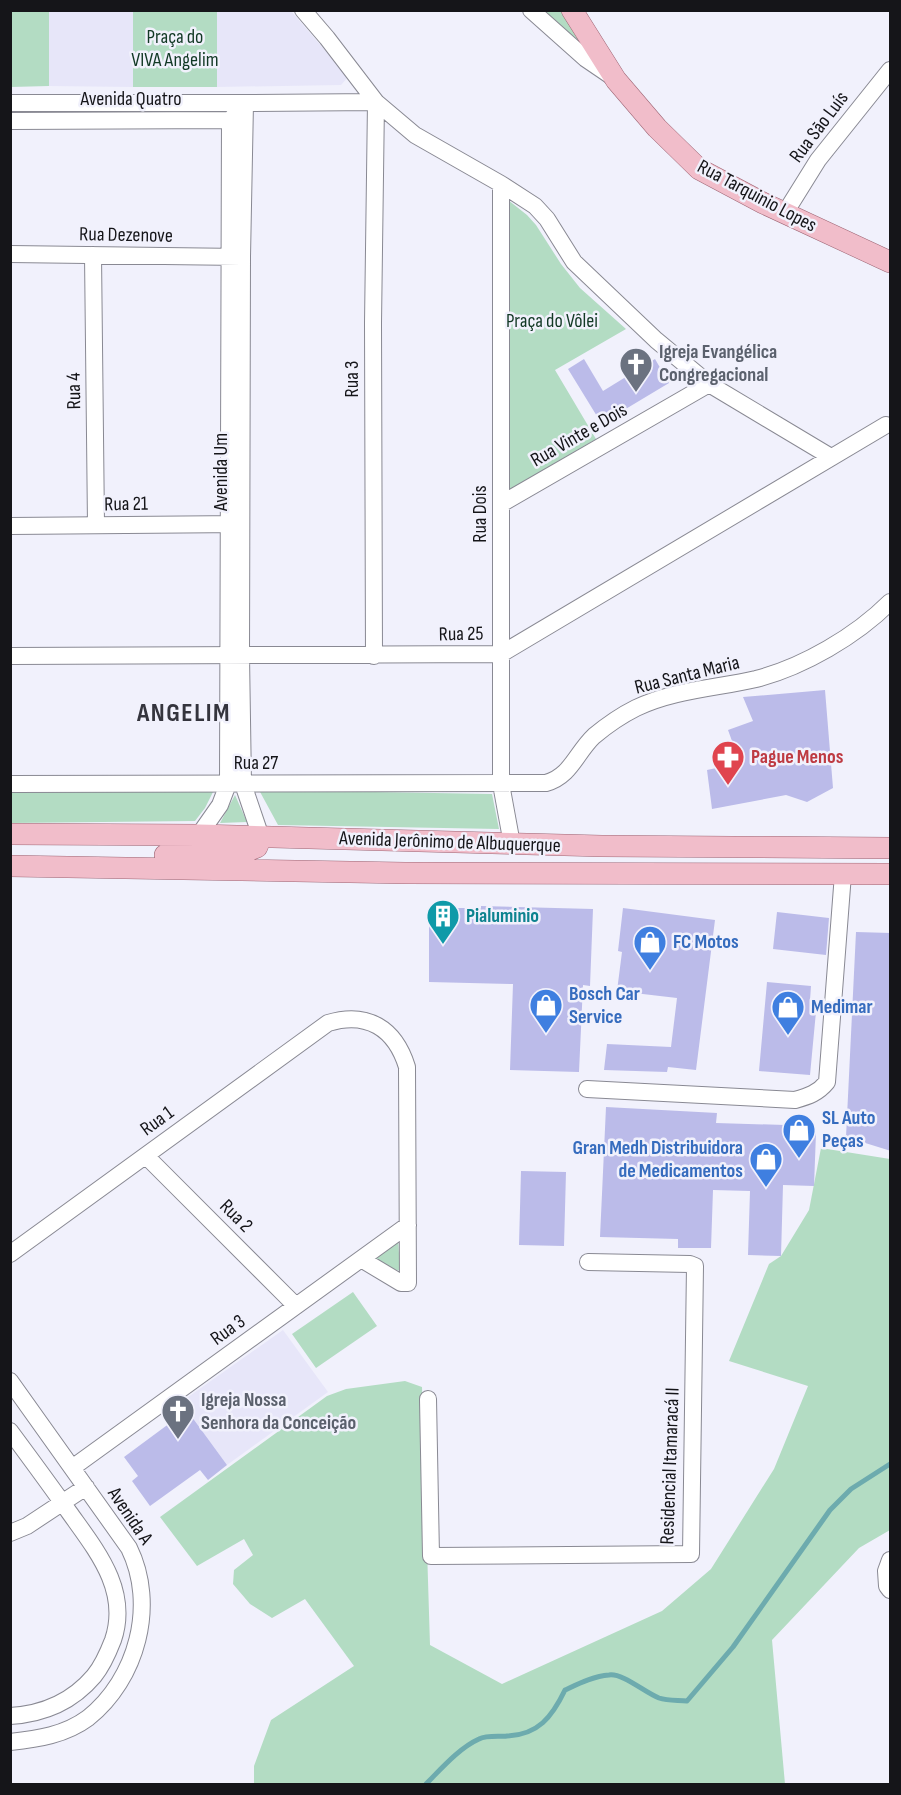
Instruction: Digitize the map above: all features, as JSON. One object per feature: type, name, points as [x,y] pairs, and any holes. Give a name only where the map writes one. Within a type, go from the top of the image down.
[{"type":"main road","name":"Rua Tarquinio Lopes","points":[[572,10],[616,80],[657,128],[699,169],[785,213],[891,262]]},
{"type":"main road","name":"Avenida Jerônimo de Albuquerque","points":[[10,834],[199,835],[512,844],[891,848]]},
{"type":"main road","points":[[10,865],[57,856],[240,854],[257,847],[261,837]]},
{"type":"main road","name":"Avenida Jerônimo de Albuquerque","points":[[10,865],[398,873],[891,874]]},
{"type":"street","points":[[303,10],[376,102],[415,135],[535,206],[547,219],[574,262],[656,340],[709,384],[831,457]]},
{"type":"street","name":"Rua Tarquinio Lopes","points":[[531,10],[586,59],[616,80]]},
{"type":"street","name":"Rua São Luís","points":[[785,213],[818,160],[891,70]]},
{"type":"street","name":"Avenida Quatro","points":[[10,103],[376,102]]},
{"type":"street","name":"Rua 3","points":[[374,656],[373,323],[376,102]]},
{"type":"street","points":[[230,120],[245,104]]},
{"type":"street","name":"Avenida Um","points":[[236,257],[245,104]]},
{"type":"street","name":"Avenida Quatro","points":[[10,121],[230,120]]},
{"type":"street","name":"Avenida Um","points":[[230,120],[236,257],[236,784],[261,837]]},
{"type":"street","name":"Rua Dois","points":[[501,184],[501,784],[512,844]]},
{"type":"street","name":"Rua Dezenove","points":[[10,254],[236,257]]},
{"type":"street","name":"Rua 4","points":[[93,255],[96,525]]},
{"type":"street","name":"Rua Vinte e Dois","points":[[501,504],[709,384]]},
{"type":"street","name":"Rua 25","points":[[10,656],[501,654],[886,425]]},
{"type":"street","name":"Rua 21","points":[[10,526],[236,524]]},
{"type":"street","name":"Rua Santa Maria","points":[[501,784],[546,783],[555,780],[567,771],[576,756],[594,737],[636,708],[664,698],[757,678],[791,668],[841,640],[891,602]]},
{"type":"street","name":"Rua 27","points":[[10,784],[501,784]]},
{"type":"street","name":"Avenida Um","points":[[199,835],[236,784]]},
{"type":"street","points":[[587,1089],[795,1100],[810,1096],[820,1090],[827,1082],[843,874]]},
{"type":"street","name":"Rua 1","points":[[10,1254],[328,1023],[353,1018],[374,1024],[392,1038],[405,1058],[407,1068],[408,1225]]},
{"type":"street","name":"Rua 2","points":[[146,1156],[297,1306]]},
{"type":"street","points":[[361,1259],[404,1284],[408,1283],[408,1225]]},
{"type":"street","name":"Rua 3","points":[[72,1468],[408,1225]]},
{"type":"street","name":"Residencial Itamaracá II","points":[[428,1399],[431,1556],[691,1554],[696,1266],[588,1262]]},
{"type":"street","name":"Avenida A","points":[[10,1382],[129,1548],[140,1577],[142,1610],[138,1640],[130,1663],[104,1702],[88,1718],[57,1734],[42,1739],[10,1742]]},
{"type":"street","points":[[10,1431],[107,1568],[117,1596],[118,1613],[116,1631],[100,1669],[78,1692],[66,1701],[40,1712],[10,1716]]},
{"type":"street","points":[[10,1533],[27,1526],[86,1487]]},
{"type":"street","points":[[891,1560],[886,1571],[887,1586],[891,1590]]},
{"type":"shaded area","points":[[49,11],[133,11],[133,87],[49,86]]},
{"type":"shaded area","points":[[217,11],[291,11],[348,77],[341,85],[217,87]]},
{"type":"shaded area","points":[[283,1330],[328,1392],[227,1465],[181,1402]]},
{"type":"green space","points":[[10,11],[49,11],[49,86],[11,87]]},
{"type":"green space","name":"Praça do VIVA Angelim","points":[[133,11],[217,11],[217,87],[133,87]]},
{"type":"green space","points":[[544,11],[563,11],[589,53]]},
{"type":"green space","name":"Praça do Vôlei","points":[[508,200],[536,225],[561,264],[580,288],[626,329],[555,370],[596,439],[509,490]]},
{"type":"green space","points":[[214,790],[195,821],[11,823],[10,793]]},
{"type":"green space","points":[[259,790],[492,794],[499,829],[278,825]]},
{"type":"green space","points":[[235,795],[247,822],[220,823]]},
{"type":"green space","points":[[821,1148],[890,1159],[890,1530],[859,1548],[772,1640],[785,1784],[254,1784],[254,1766],[271,1720],[354,1666],[305,1599],[272,1618],[250,1604],[233,1584],[234,1570],[253,1555],[244,1539],[197,1566],[160,1517],[327,1396],[346,1389],[405,1381],[422,1387],[430,1645],[502,1684],[662,1611],[711,1569],[774,1469],[808,1386],[729,1361],[769,1264],[781,1256],[809,1210]]},
{"type":"green space","points":[[398,1237],[400,1271],[366,1260]]},
{"type":"green space","points":[[353,1292],[377,1326],[316,1368],[292,1334]]},
{"type":"building","name":"Igreja Evangélica Congregacional","points":[[584,359],[603,391],[655,359],[669,383],[624,410],[625,413],[603,426],[568,369]]},
{"type":"building","points":[[825,690],[833,788],[807,802],[786,795],[712,809],[707,770],[740,763],[728,730],[753,721],[743,697]]},
{"type":"building","points":[[481,906],[593,909],[590,986],[583,985],[579,1072],[510,1070],[513,984],[429,982],[429,908],[481,908]]},
{"type":"building","points":[[623,908],[715,920],[696,1070],[668,1067],[667,1072],[604,1070],[607,1044],[671,1047],[677,998],[617,991],[622,952],[618,951]]},
{"type":"building","points":[[777,912],[829,918],[826,955],[773,949]]},
{"type":"building","points":[[856,932],[891,933],[891,1151],[846,1137]]},
{"type":"building","name":"Medimar","points":[[767,982],[811,986],[810,1000],[817,1001],[810,1075],[759,1071]]},
{"type":"building","points":[[606,1107],[717,1113],[716,1123],[785,1125],[785,1132],[816,1133],[814,1186],[783,1185],[781,1256],[748,1255],[750,1191],[713,1190],[711,1248],[678,1248],[678,1239],[600,1237]]},
{"type":"building","points":[[521,1171],[566,1172],[564,1246],[519,1245]]},
{"type":"building","name":"Igreja Nossa Senhora da Conceição","points":[[181,1402],[227,1465],[208,1480],[200,1470],[150,1506],[132,1481],[138,1476],[124,1457],[170,1423],[164,1414]]},
{"type":"waterway","points":[[426,1784],[457,1753],[479,1739],[518,1735],[536,1728],[549,1716],[565,1690],[592,1679],[615,1675],[659,1698],[687,1701],[733,1647],[830,1510],[851,1489],[890,1464]]},
{"type":"place","name":"Igreja Evangélica Congregacional","points":[[636,393]]},
{"type":"place","name":"Pague Menos","points":[[728,786]]},
{"type":"place","name":"Pialuminio","points":[[443,945]]},
{"type":"place","name":"FC Motos","points":[[650,971]]},
{"type":"place","name":"Bosch Car Service","points":[[546,1034]]},
{"type":"place","name":"Medimar","points":[[788,1036]]},
{"type":"place","name":"SL Auto Peças","points":[[799,1159]]},
{"type":"place","name":"Gran Medh Distribuidora de Medicamentos","points":[[766,1188]]},
{"type":"place","name":"Igreja Nossa Senhora da Conceição","points":[[178,1440]]},
{"type":"district","name":"ANGELIM","points":[[184,713]]}]
